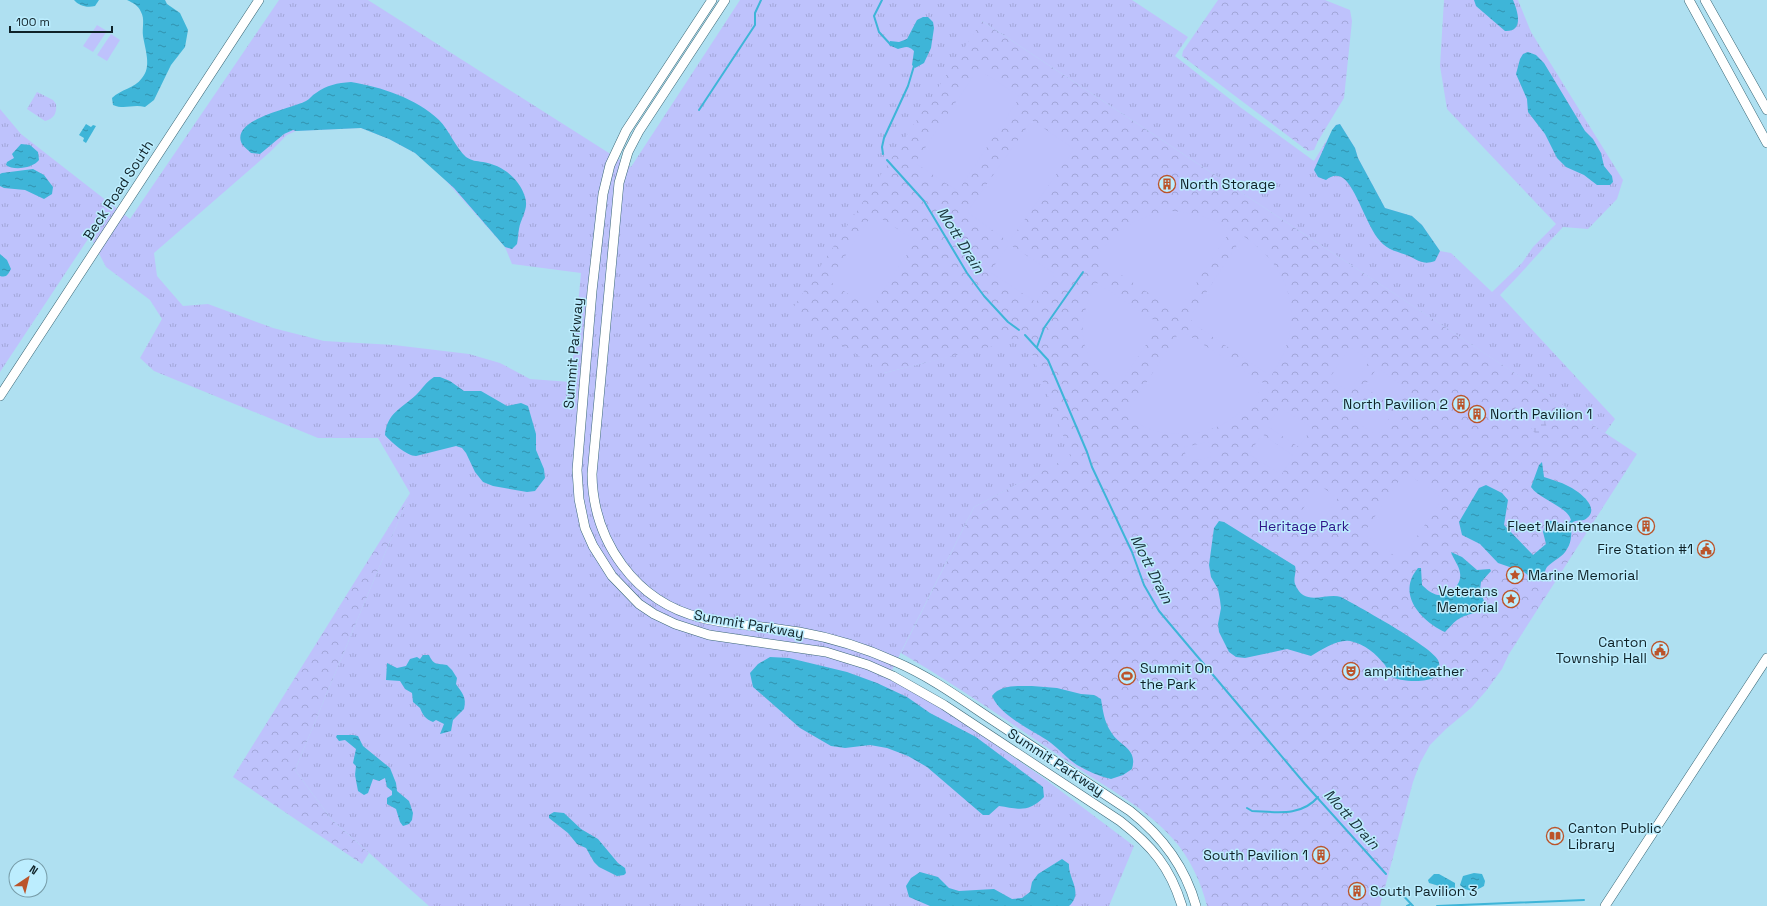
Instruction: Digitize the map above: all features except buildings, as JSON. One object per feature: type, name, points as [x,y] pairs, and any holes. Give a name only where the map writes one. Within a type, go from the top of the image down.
[{"type":"street","name":"Beck Road South","points":[[0,396],[259,0]]},
{"type":"street","name":"Summit Parkway","points":[[712,0],[626,131],[616,148],[606,178],[591,297],[577,470],[581,514],[593,546],[612,576],[626,592],[654,614],[670,622],[709,635],[804,648],[842,656],[892,676],[944,705],[1120,821],[1136,834],[1151,847],[1166,869],[1182,906]]},
{"type":"street","name":"Summit Parkway","points":[[725,0],[639,131],[628,152],[619,181],[592,474],[596,512],[607,542],[623,566],[639,584],[653,596],[677,610],[715,621],[794,631],[845,642],[897,662],[952,693],[1130,811],[1145,823],[1160,838],[1180,866],[1192,892],[1196,906]]},
{"type":"street","points":[[1689,0],[1767,143]]},
{"type":"street","points":[[1705,0],[1767,110]]},
{"type":"street","points":[[1605,906],[1767,658]]},
{"type":"green space","points":[[279,0],[368,0],[631,167],[740,0],[1132,0],[1188,37],[1175,56],[1240,107],[1314,161],[1336,125],[1340,124],[1355,148],[1358,158],[1385,208],[1412,216],[1422,225],[1440,251],[1451,253],[1492,292],[1522,263],[1533,247],[1556,224],[1447,109],[1440,66],[1444,0],[1518,0],[1531,32],[1623,180],[1617,199],[1588,229],[1563,227],[1500,295],[1615,419],[1605,433],[982,21],[884,373],[1026,337],[1072,456],[974,507],[888,678],[943,708],[1045,779],[1134,846],[1109,906],[429,906],[332,820],[295,770],[410,493],[378,438],[318,438],[154,371],[140,358],[162,319],[150,300],[106,267],[90,236],[0,372],[0,109],[21,134],[130,219]],"holes":[[[361,128],[389,139],[415,153],[438,172],[505,247],[512,264],[581,273],[571,382],[530,379],[500,363],[469,354],[394,345],[324,341],[273,328],[208,304],[183,306],[157,276],[154,253],[270,152],[287,135],[296,131]]]},
{"type":"green space","points":[[1218,0],[1325,0],[1350,10],[1352,21],[1344,98],[1314,150],[1308,151],[1182,56],[1183,51]]},
{"type":"green space","name":"Heritage Park","points":[[982,21],[1637,454],[1509,654],[1502,669],[1471,708],[1430,745],[1420,763],[1413,782],[1380,906],[1207,906],[1202,888],[1185,854],[1163,828],[1152,818],[989,708],[901,653],[974,507],[1071,456],[1026,338],[884,373],[791,311]]},
{"type":"green space","points":[[97,25],[107,31],[93,52],[83,46]]},
{"type":"green space","points":[[111,34],[120,40],[107,61],[97,55]]},
{"type":"green space","points":[[978,69],[1020,97],[958,191],[915,163]]},
{"type":"green space","points":[[37,92],[53,100],[56,104],[56,110],[51,119],[45,121],[27,109]]},
{"type":"green space","points":[[1032,120],[1074,149],[1009,242],[967,212]]},
{"type":"green space","points":[[1173,211],[1204,217],[1231,230],[1180,308],[1171,308],[1096,258],[1111,239],[1129,225],[1149,216]]},
{"type":"green space","points":[[873,213],[916,241],[871,309],[829,281]]},
{"type":"green space","points":[[1243,236],[1261,249],[1274,265],[1284,281],[1290,299],[1291,318],[1289,337],[1282,357],[1271,376],[1192,323],[1192,314]]},
{"type":"green space","points":[[1009,244],[1055,274],[1036,302],[990,272]]},
{"type":"green space","points":[[1097,283],[1157,322],[1157,328],[1118,387],[1094,364],[1087,352],[1084,340],[1083,327],[1085,313],[1089,298]]},
{"type":"green space","points":[[1185,333],[1265,384],[1248,405],[1229,421],[1218,427],[1206,431],[1179,434],[1152,430],[1125,415],[1178,334]]},
{"type":"green space","points":[[1350,347],[1370,360],[1349,392],[1329,379]]},
{"type":"green space","points":[[1377,368],[1408,389],[1395,408],[1364,387]]},
{"type":"green space","points":[[1358,396],[1390,417],[1377,436],[1345,415]]},
{"type":"green space","points":[[1280,407],[1312,428],[1299,447],[1267,426]]},
{"type":"green space","points":[[1533,414],[1538,414],[1545,420],[1547,429],[1543,435],[1540,436],[1535,433],[1530,425],[1530,419]]},
{"type":"green space","points":[[1262,434],[1294,456],[1281,475],[1249,454]]},
{"type":"green space","points":[[1208,442],[1211,457],[1187,462],[1184,447]]},
{"type":"green space","points":[[1405,472],[1443,498],[1401,560],[1363,534]]},
{"type":"green space","points":[[1319,485],[1338,498],[1317,529],[1298,516]]},
{"type":"green space","points":[[410,493],[295,770],[332,820],[369,853],[362,864],[233,777]]},
{"type":"water","points":[[74,0],[99,0],[95,6],[89,7],[83,6]]},
{"type":"water","points":[[127,0],[165,0],[167,4],[180,13],[188,30],[185,47],[171,65],[154,100],[145,107],[121,107],[113,105],[112,98],[139,82],[147,69],[142,15],[137,6]]},
{"type":"water","points":[[1474,0],[1513,0],[1518,15],[1517,25],[1511,30],[1505,31],[1476,6]]},
{"type":"water","points":[[923,17],[928,17],[933,22],[934,28],[931,48],[924,63],[915,68],[912,65],[914,51],[912,49],[906,47],[898,49],[889,45],[890,41],[899,42],[907,39],[917,20]]},
{"type":"water","points":[[1528,52],[1536,55],[1544,63],[1585,131],[1593,139],[1601,153],[1604,166],[1612,176],[1613,182],[1610,185],[1597,185],[1584,175],[1566,167],[1557,158],[1545,134],[1528,112],[1527,99],[1516,74],[1520,59],[1523,54]]},
{"type":"water","points":[[351,82],[386,90],[420,105],[439,120],[466,157],[472,160],[497,166],[514,178],[522,190],[526,205],[520,225],[517,244],[512,249],[505,247],[454,188],[415,153],[389,139],[361,128],[293,130],[284,134],[260,154],[251,153],[242,144],[241,135],[245,128],[253,121],[306,101],[320,90],[328,86]]},
{"type":"water","points":[[86,124],[91,127],[93,125],[96,126],[86,143],[83,141],[84,138],[79,135]]},
{"type":"water","points":[[1340,124],[1355,148],[1358,158],[1385,208],[1412,216],[1422,225],[1440,251],[1435,261],[1428,263],[1422,262],[1386,247],[1375,235],[1348,183],[1339,176],[1326,180],[1318,177],[1314,170],[1332,130],[1336,125]]},
{"type":"water","points":[[21,144],[30,145],[38,152],[39,160],[28,167],[9,167],[6,165],[7,162],[14,158],[12,154]]},
{"type":"water","points":[[33,169],[44,175],[53,187],[52,194],[44,199],[25,190],[4,188],[0,186],[0,174]]},
{"type":"water","points":[[0,254],[7,260],[11,269],[7,275],[4,276],[0,276]]},
{"type":"water","points":[[434,377],[440,377],[450,381],[464,391],[481,391],[507,406],[521,403],[528,406],[536,434],[536,450],[544,469],[545,478],[535,491],[527,492],[493,486],[483,482],[475,472],[462,448],[456,446],[416,456],[408,454],[399,448],[385,435],[386,428],[392,416]]},
{"type":"water","points":[[1542,462],[1544,477],[1562,483],[1577,491],[1590,504],[1591,514],[1585,519],[1573,522],[1570,542],[1567,549],[1547,567],[1543,577],[1537,581],[1524,572],[1498,563],[1480,544],[1462,535],[1459,522],[1479,488],[1486,485],[1502,493],[1508,500],[1504,525],[1533,555],[1546,544],[1543,532],[1547,521],[1567,525],[1571,520],[1569,515],[1559,507],[1540,496],[1531,487],[1539,465]]},
{"type":"water","points":[[1219,521],[1224,522],[1295,566],[1295,584],[1299,591],[1304,595],[1316,598],[1335,596],[1341,597],[1394,627],[1422,646],[1433,654],[1438,660],[1439,669],[1437,674],[1431,679],[1420,681],[1400,680],[1390,675],[1385,665],[1374,653],[1361,644],[1350,641],[1335,643],[1311,656],[1287,649],[1245,658],[1236,657],[1229,652],[1219,632],[1218,624],[1221,608],[1220,600],[1218,589],[1211,577],[1209,565],[1214,528]]},
{"type":"water","points":[[1451,552],[1462,557],[1477,570],[1490,569],[1491,571],[1481,582],[1480,590],[1485,604],[1482,608],[1457,620],[1445,632],[1436,627],[1420,614],[1414,606],[1410,587],[1412,578],[1418,568],[1421,568],[1422,585],[1427,590],[1438,595],[1443,595],[1455,588],[1459,581],[1460,573]]},
{"type":"water","points":[[423,655],[429,655],[436,663],[447,665],[457,678],[456,684],[463,695],[465,705],[464,709],[453,720],[451,731],[440,734],[444,724],[436,720],[433,722],[430,721],[426,718],[420,708],[413,702],[412,693],[405,689],[400,681],[386,680],[387,663],[397,668],[406,666],[410,659],[417,657],[420,659]]},
{"type":"water","points":[[770,657],[789,658],[847,672],[877,683],[907,697],[930,713],[976,737],[1043,787],[1044,797],[1028,808],[1018,809],[999,806],[989,815],[983,815],[927,767],[908,756],[887,748],[870,745],[845,748],[831,746],[800,728],[753,687],[750,673],[758,664]]},
{"type":"water","points":[[1016,686],[1057,688],[1081,694],[1094,695],[1101,699],[1104,716],[1111,732],[1133,756],[1132,769],[1123,775],[1111,779],[1098,775],[1077,765],[1051,743],[1010,717],[996,704],[992,696],[1000,689]]},
{"type":"water","points":[[337,735],[358,736],[363,746],[390,768],[396,783],[397,791],[409,801],[413,813],[412,820],[409,824],[403,826],[400,822],[396,809],[387,804],[387,798],[392,795],[392,791],[387,787],[385,778],[379,781],[373,779],[368,793],[364,795],[358,791],[355,775],[356,766],[353,763],[356,749],[345,740],[339,741],[336,737]]},
{"type":"water","points":[[554,812],[564,813],[581,829],[598,839],[618,863],[625,868],[626,873],[624,875],[617,876],[599,867],[594,862],[586,848],[577,844],[568,833],[549,818],[549,815]]},
{"type":"water","points":[[1062,859],[1069,864],[1069,870],[1075,891],[1073,901],[1069,906],[930,906],[909,897],[906,886],[911,878],[920,872],[938,877],[949,888],[959,891],[994,889],[1012,899],[1022,898],[1030,892],[1032,882],[1038,874]]},
{"type":"water","points":[[1474,873],[1482,874],[1485,881],[1484,886],[1472,890],[1463,888],[1460,885],[1463,876]]},
{"type":"water","points":[[1434,874],[1439,874],[1455,883],[1455,888],[1450,889],[1429,883],[1428,880]]},
{"type":"waterway","points":[[699,110],[755,25],[755,13],[761,0]]},
{"type":"waterway","name":"Mott Drain","points":[[882,0],[874,16],[879,32],[891,45]]},
{"type":"waterway","name":"Mott Drain","points":[[883,154],[882,147],[884,138],[908,86],[914,66]]},
{"type":"waterway","name":"Mott Drain","points":[[887,160],[924,201],[967,273],[984,296],[1008,322],[1019,330]]},
{"type":"waterway","points":[[1037,347],[1044,328],[1083,272]]},
{"type":"waterway","name":"Mott Drain","points":[[1025,335],[1048,360],[1092,467],[1132,552],[1144,585],[1159,611],[1305,784],[1386,874]]},
{"type":"waterway","points":[[1247,808],[1252,811],[1288,812],[1304,808],[1318,797]]},
{"type":"waterway","name":"Mott Drain","points":[[1397,889],[1413,906]]},
{"type":"waterway","name":"Mott Drain","points":[[1437,906],[1584,900]]},
{"type":"waterway","name":"Mott Drain","points":[[1407,906],[1411,904]]},
{"type":"place","name":"North Storage","points":[[1167,184]]},
{"type":"place","name":"North Pavilion 2","points":[[1461,404]]},
{"type":"place","name":"North Pavilion 1","points":[[1477,414]]},
{"type":"place","name":"Fleet Maintenance","points":[[1646,526]]},
{"type":"place","name":"Fire Station #1","points":[[1706,549]]},
{"type":"place","name":"Marine Memorial","points":[[1515,575]]},
{"type":"place","name":"Veterans Memorial","points":[[1511,599]]},
{"type":"place","name":"Canton Township Hall","points":[[1660,650]]},
{"type":"place","name":"amphitheather","points":[[1351,671]]},
{"type":"place","name":"Summit On the Park","points":[[1127,676]]},
{"type":"place","name":"Canton Public Library","points":[[1555,836]]},
{"type":"place","name":"South Pavilion 1","points":[[1321,855]]},
{"type":"place","name":"South Pavilion 3","points":[[1357,891]]}]
